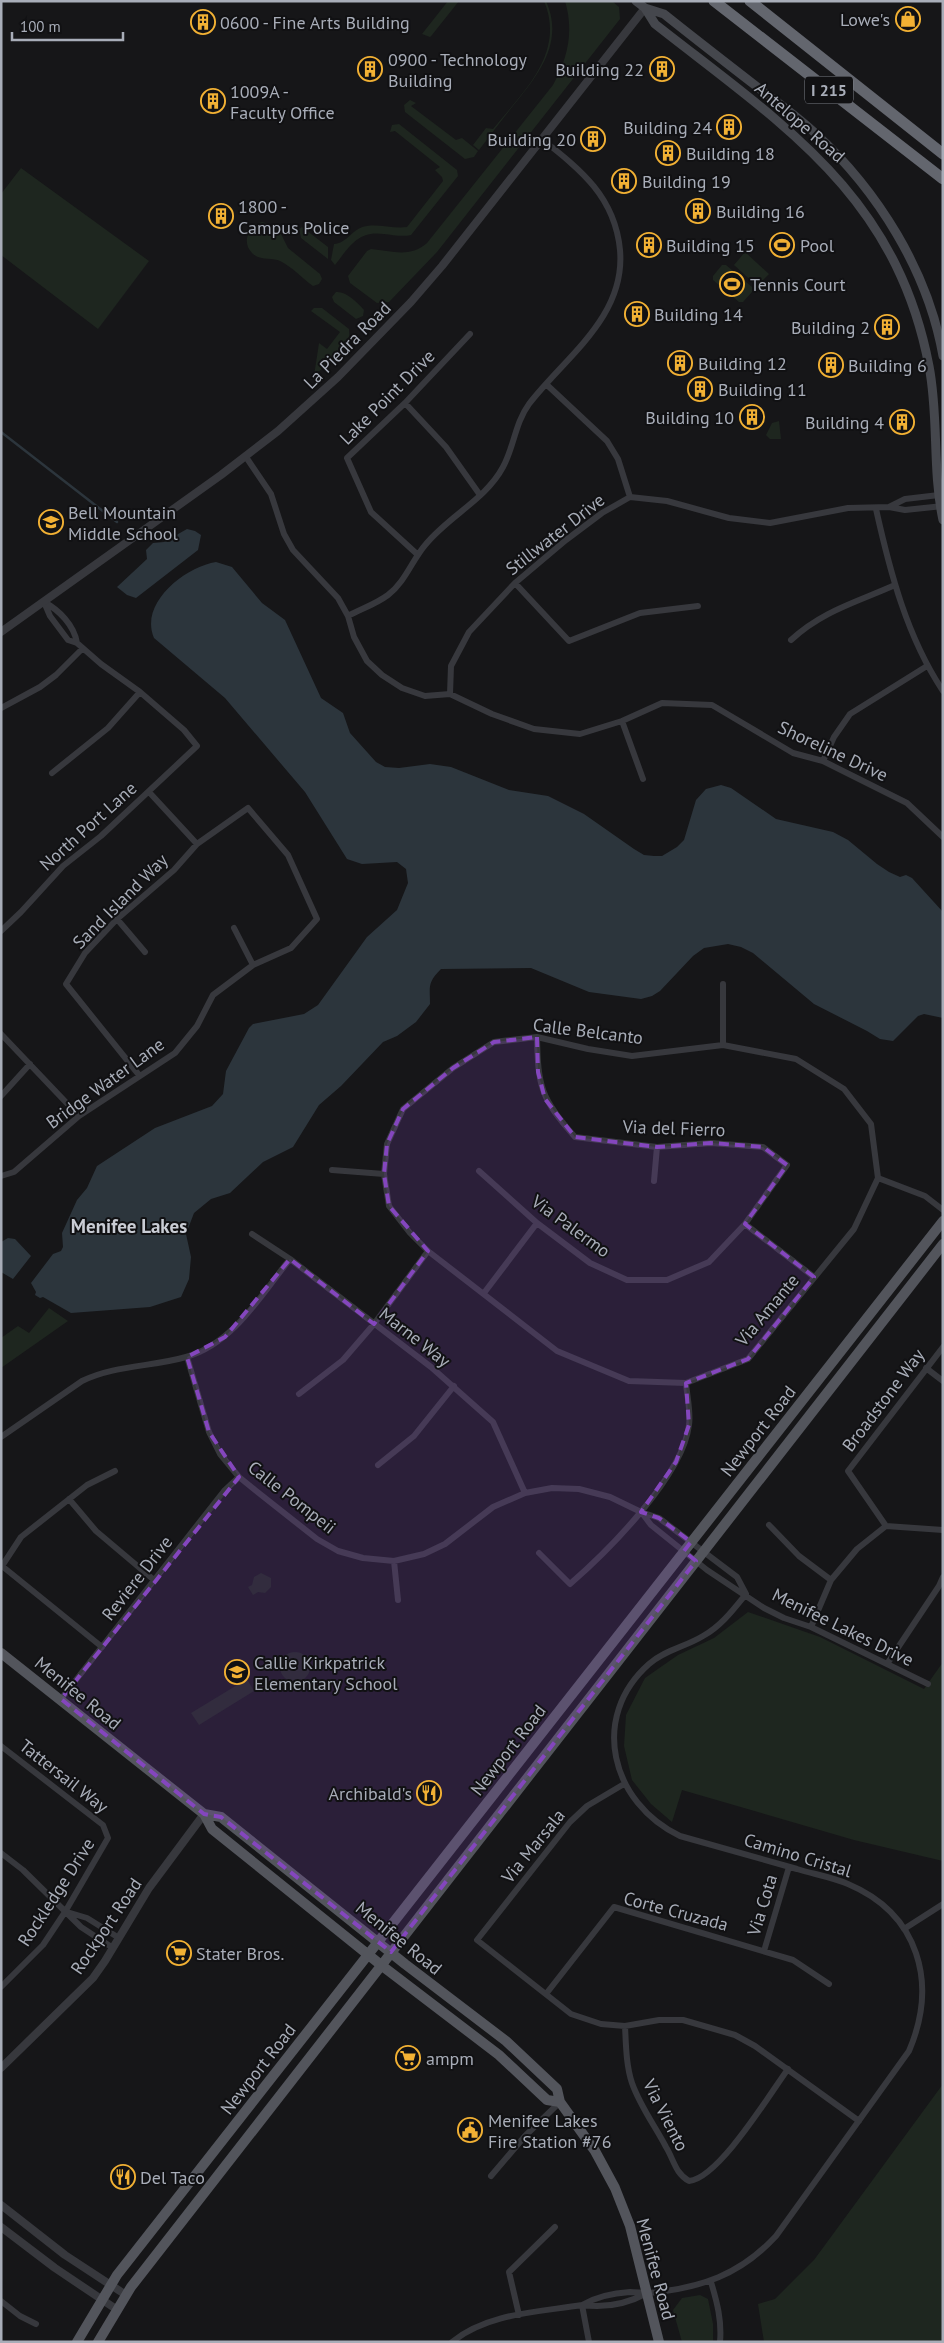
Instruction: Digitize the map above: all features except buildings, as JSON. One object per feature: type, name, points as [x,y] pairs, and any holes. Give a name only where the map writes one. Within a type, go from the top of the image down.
[{"type":"highway","name":"I 215","points":[[714,1],[943,179]]},
{"type":"highway","name":"I 215","points":[[750,1],[943,154]]},
{"type":"main road","name":"Antelope Road","points":[[636,1],[645,8],[655,24],[810,148],[838,177],[873,222],[908,292],[925,344],[936,416],[943,520]]},
{"type":"main road","name":"Antelope Road","points":[[645,8],[664,14],[792,113],[835,152],[860,181],[886,217],[915,271],[928,304],[943,356]]},
{"type":"main road","name":"Newport Road","points":[[77,2342],[100,2300],[111,2285],[378,1941],[943,1222]]},
{"type":"main road","name":"Newport Road","points":[[98,2342],[126,2295],[943,1244]]},
{"type":"main road","name":"Menifee Road","points":[[1,1652],[204,1814],[212,1829],[381,1965],[499,2055],[547,2100],[560,2102]]},
{"type":"main road","name":"Menifee Road","points":[[204,1814],[221,1817],[519,2052],[557,2089],[560,2102],[595,2151],[615,2188],[630,2226],[659,2342]]},
{"type":"street","name":"La Piedra Road","points":[[1,632],[246,457],[308,406],[410,302],[543,140],[645,8]]},
{"type":"street","points":[[348,616],[389,594],[409,572],[426,543],[494,480],[503,466],[517,425],[528,406],[591,335],[605,316],[614,295],[620,251],[616,227],[606,203],[595,185],[580,170],[543,140]]},
{"type":"street","name":"Lake Point Drive","points":[[418,555],[371,512],[347,458],[405,403],[470,334]]},
{"type":"street","points":[[546,384],[607,441],[618,459],[630,497]]},
{"type":"street","points":[[405,403],[446,447],[480,495]]},
{"type":"street","points":[[246,457],[271,494],[284,534],[292,550],[303,564],[328,586],[348,616],[354,637],[367,660],[382,675],[402,688],[425,696],[450,694]]},
{"type":"street","name":"Stillwater Drive","points":[[889,507],[905,500],[940,495]]},
{"type":"street","name":"Stillwater Drive","points":[[450,694],[451,666],[469,632],[515,583],[594,518],[630,497],[667,501],[729,518],[770,523],[848,508],[889,507],[905,510],[942,506]]},
{"type":"street","points":[[876,508],[895,585],[926,666],[943,691]]},
{"type":"street","points":[[515,583],[569,641],[640,613],[698,606]]},
{"type":"street","points":[[791,640],[808,624],[836,609],[895,585]]},
{"type":"street","points":[[44,602],[50,616],[68,640],[77,643],[82,649],[140,692],[108,728],[52,773]]},
{"type":"street","points":[[44,602],[58,610],[76,635],[77,643]]},
{"type":"street","points":[[1,708],[40,687],[82,649]]},
{"type":"street","points":[[823,761],[834,737],[850,714],[926,666]]},
{"type":"street","name":"North Port Lane","points":[[1,931],[63,866],[101,836],[197,746],[184,730],[140,692]]},
{"type":"street","name":"Shoreline Drive","points":[[450,694],[492,714],[534,729],[580,734],[622,721],[662,703],[712,705],[793,753],[823,761],[907,803],[943,837]]},
{"type":"street","points":[[622,721],[643,779]]},
{"type":"street","points":[[149,792],[197,844]]},
{"type":"street","name":"Bridge Water Lane","points":[[1,1176],[14,1172],[79,1116],[175,1053],[197,1026],[213,995],[253,965],[292,948],[317,919],[288,855],[248,808],[197,844]]},
{"type":"street","name":"Sand Island Way","points":[[140,1075],[66,984],[85,953],[117,920],[174,870],[197,844]]},
{"type":"street","points":[[117,920],[145,952]]},
{"type":"street","points":[[234,928],[253,965]]},
{"type":"street","points":[[723,984],[723,1045]]},
{"type":"street","points":[[1,1034],[79,1116]]},
{"type":"street","name":"Calle Belcanto","points":[[428,1251],[410,1234],[389,1206],[384,1174],[387,1144],[403,1109],[453,1068],[494,1042],[537,1037],[588,1049],[632,1056],[723,1045],[796,1059],[844,1089],[871,1124],[878,1178]]},
{"type":"street","name":"Via del Fierro","points":[[537,1037],[538,1072],[545,1099],[574,1137],[657,1147],[711,1143],[762,1147],[787,1166]]},
{"type":"street","points":[[1,1096],[30,1064]]},
{"type":"street","points":[[654,1182],[657,1147]]},
{"type":"street","name":"Via Palermo","points":[[479,1172],[537,1223],[590,1263],[627,1280],[667,1280],[709,1262],[745,1224],[787,1166]]},
{"type":"street","points":[[332,1170],[384,1174]]},
{"type":"street","points":[[878,1178],[925,1196],[943,1210]]},
{"type":"street","name":"Via Amante","points":[[428,1251],[557,1351],[629,1381],[686,1383],[748,1359],[854,1229],[878,1178]]},
{"type":"street","points":[[484,1293],[537,1223]]},
{"type":"street","points":[[745,1224],[814,1277]]},
{"type":"street","name":"Marne Way","points":[[252,1234],[290,1259],[454,1386],[494,1422],[525,1493]]},
{"type":"street","points":[[299,1394],[342,1360],[374,1324],[428,1251]]},
{"type":"street","points":[[1,1437],[82,1381],[96,1374],[187,1357],[225,1337],[241,1321],[290,1259]]},
{"type":"street","name":"Broadstone Way","points":[[886,1526],[848,1471],[943,1348]]},
{"type":"street","name":"Calle Pompeii","points":[[187,1357],[208,1432],[220,1454],[239,1477],[317,1539],[338,1551],[363,1558],[394,1561],[424,1554],[445,1544],[494,1507],[525,1493],[552,1488],[579,1489],[610,1497],[641,1512],[659,1518],[691,1542]]},
{"type":"street","points":[[926,1368],[943,1381]]},
{"type":"street","points":[[539,1553],[570,1584],[605,1554],[641,1512],[676,1462],[689,1425],[686,1383]]},
{"type":"street","points":[[378,1465],[414,1436],[454,1386]]},
{"type":"street","points":[[102,1647],[2,1566],[21,1537],[87,1485],[116,1471]]},
{"type":"street","name":"Reviere Drive","points":[[61,1700],[224,1491],[239,1477]]},
{"type":"street","points":[[69,1499],[96,1531],[154,1580]]},
{"type":"street","name":"Calle Pompeii","points":[[641,1512],[651,1525],[696,1561]]},
{"type":"street","points":[[769,1525],[799,1556],[831,1580]]},
{"type":"street","points":[[811,1628],[831,1580],[857,1549],[886,1526],[943,1530]]},
{"type":"street","name":"Menifee Lakes Drive","points":[[691,1542],[737,1577],[746,1594]]},
{"type":"street","points":[[394,1561],[398,1600]]},
{"type":"street","name":"Menifee Lakes Drive","points":[[696,1561],[730,1587],[746,1594],[764,1608],[811,1628],[928,1684]]},
{"type":"street","points":[[887,1664],[939,1586],[943,1577]]},
{"type":"street","name":"Camino Cristal","points":[[452,2342],[461,2335],[488,2322],[582,2305],[594,2307],[632,2301],[647,2293],[711,2282],[732,2272],[764,2249],[776,2236],[909,2051],[921,2015],[922,1979],[914,1949],[904,1929],[885,1908],[847,1884],[680,1836],[663,1828],[648,1817],[634,1802],[624,1784],[616,1759],[616,1723],[626,1694],[636,1679],[658,1657],[715,1629],[746,1594]]},
{"type":"street","name":"Tattersail Way","points":[[1,1746],[107,1831]]},
{"type":"street","name":"Via Marsala","points":[[546,1994],[477,1940],[570,1822],[587,1806],[624,1784]]},
{"type":"street","name":"Rockport Road","points":[[1,2068],[74,1999],[93,1978],[164,1867],[204,1814]]},
{"type":"street","name":"Rockledge Drive","points":[[1,1987],[33,1957],[66,1912],[106,1845],[107,1831]]},
{"type":"street","points":[[1,1853],[23,1870],[88,1931],[113,1948]]},
{"type":"street","name":"Via Cota","points":[[764,1951],[789,1867]]},
{"type":"street","points":[[904,1929],[943,1904]]},
{"type":"street","name":"Corte Cruzada","points":[[546,1994],[614,1908],[793,1960],[829,1984]]},
{"type":"street","points":[[66,1912],[93,1922],[119,1938]]},
{"type":"street","points":[[88,1931],[93,1922]]},
{"type":"street","points":[[546,1994],[571,2014],[600,2024],[625,2026],[667,2020],[683,2020],[712,2027],[742,2038],[859,2121]]},
{"type":"street","name":"Via Viento","points":[[625,2026],[631,2081],[639,2100],[668,2149],[677,2171],[689,2181],[697,2180],[719,2162],[788,2069]]},
{"type":"street","points":[[491,2176],[525,2136],[560,2102]]},
{"type":"street","points":[[1,2205],[65,2255],[126,2295]]},
{"type":"street","points":[[1,2227],[55,2268],[116,2309]]},
{"type":"street","points":[[519,2315],[509,2272],[555,2227]]},
{"type":"street","points":[[711,2282],[718,2308],[721,2329],[720,2342]]},
{"type":"street","points":[[1,2301],[20,2316],[36,2324]]},
{"type":"street","points":[[582,2305],[589,2342]]},
{"type":"highlighted area","points":[[537,1037],[538,1072],[545,1099],[575,1137],[657,1147],[711,1143],[763,1147],[787,1165],[745,1224],[814,1277],[748,1359],[686,1383],[689,1425],[676,1462],[641,1512],[659,1518],[691,1542],[684,1551],[696,1561],[391,1952],[221,1817],[204,1814],[61,1699],[239,1477],[209,1432],[187,1357],[225,1337],[290,1259],[374,1324],[428,1251],[389,1206],[384,1174],[387,1144],[403,1109],[453,1068],[494,1042]]},
{"type":"shaded area","points":[[448,1],[459,1],[430,37],[422,34]]},
{"type":"shaded area","points":[[544,1],[546,1],[551,16],[551,43],[547,55],[534,79],[518,100],[538,71],[550,38],[549,20]]},
{"type":"shaded area","points":[[565,1],[612,1],[619,7],[620,19],[437,252],[389,302],[377,303],[350,283],[348,276],[367,251],[371,249],[407,252],[421,248],[427,243],[553,85],[562,65],[568,44],[569,23]]},
{"type":"shaded area","points":[[410,100],[416,103],[411,106],[456,140],[462,138],[478,151],[474,157],[465,159],[405,112],[404,105]]},
{"type":"shaded area","points":[[517,102],[479,150],[473,145],[486,128],[493,129]]},
{"type":"shaded area","points":[[399,124],[457,170],[458,176],[411,235],[401,236],[375,233],[361,237],[350,246],[335,265],[331,260],[334,244],[343,241],[362,227],[407,227],[443,181],[442,177],[435,170],[440,167],[395,131],[390,132],[392,125]]},
{"type":"shaded area","points":[[21,168],[149,261],[98,329],[1,255],[1,194]]},
{"type":"shaded area","points":[[262,222],[277,226],[288,248],[320,274],[322,279],[319,284],[313,286],[290,267],[278,260],[255,256],[252,253],[247,244],[248,235],[253,227]]},
{"type":"shaded area","points":[[302,227],[328,247],[328,259],[301,238],[299,229]]},
{"type":"shaded area","name":"Pool","points":[[777,236],[781,236],[791,249],[787,254],[783,255],[773,242]]},
{"type":"shaded area","points":[[745,252],[769,274],[757,286],[734,265]]},
{"type":"shaded area","name":"Tennis Court","points":[[722,265],[726,265],[752,287],[752,292],[743,302],[739,302],[713,280],[713,276]]},
{"type":"shaded area","points":[[336,292],[344,293],[355,301],[364,310],[363,316],[356,319],[334,302],[332,297]]},
{"type":"shaded area","points":[[314,308],[322,308],[349,329],[350,343],[314,376],[319,343],[327,349],[340,332],[311,311]]},
{"type":"shaded area","points":[[779,421],[781,439],[770,439],[766,435],[772,423]]},
{"type":"shaded area","points":[[187,529],[201,535],[198,550],[136,598],[127,595],[117,587],[147,559],[146,550],[153,543],[164,542]]},
{"type":"shaded area","points":[[216,562],[232,567],[262,603],[285,620],[321,698],[343,713],[350,733],[376,762],[385,767],[399,768],[430,764],[451,767],[509,790],[548,796],[584,814],[644,855],[654,856],[662,856],[677,847],[684,840],[696,800],[706,789],[721,785],[731,788],[776,819],[833,832],[848,840],[889,872],[900,877],[906,875],[912,878],[943,912],[943,1018],[924,1014],[918,1016],[893,1041],[880,1039],[814,1004],[753,953],[741,947],[728,944],[704,948],[693,956],[660,991],[652,996],[641,999],[589,992],[531,968],[441,969],[431,982],[430,1004],[416,1022],[397,1036],[383,1042],[341,1086],[319,1105],[293,1147],[263,1162],[230,1193],[211,1199],[194,1213],[186,1234],[191,1257],[189,1279],[181,1297],[150,1307],[71,1313],[43,1297],[40,1298],[35,1295],[36,1292],[31,1283],[53,1254],[61,1251],[63,1247],[62,1233],[77,1200],[87,1188],[97,1166],[155,1128],[212,1106],[223,1094],[226,1071],[249,1028],[253,1024],[304,1014],[318,1005],[367,937],[397,910],[408,883],[406,869],[397,862],[362,864],[347,859],[305,792],[225,698],[154,638],[151,625],[153,612],[159,600],[179,579],[191,571]]},
{"type":"shaded area","points":[[8,1238],[15,1239],[31,1256],[13,1279],[1,1272],[1,1242]]},
{"type":"shaded area","points":[[49,1308],[68,1321],[1,1368],[1,1338],[18,1326],[29,1333]]},
{"type":"shaded area","points":[[261,1573],[271,1578],[271,1587],[265,1593],[258,1592],[253,1595],[248,1587],[252,1585],[254,1577]]},
{"type":"shaded area","points":[[748,1612],[820,1637],[924,1689],[943,1662],[943,1861],[854,1840],[682,1790],[672,1822],[651,1804],[632,1780],[624,1746],[626,1715],[645,1678],[678,1655],[714,1638]]},
{"type":"shaded area","points":[[295,1652],[301,1653],[309,1661],[309,1673],[301,1681],[295,1682],[289,1681],[281,1673],[280,1667],[281,1661],[289,1653]]},
{"type":"shaded area","points":[[247,1679],[254,1691],[199,1725],[191,1713]]},
{"type":"shaded area","points":[[943,2084],[943,2342],[764,2342],[758,2304],[775,2299],[814,2260]]},
{"type":"shaded area","points":[[700,2295],[708,2299],[713,2324],[713,2342],[682,2342],[673,2310],[682,2298]]},
{"type":"waterway","points":[[1,432],[117,522]]},
{"type":"place","name":"Lowe's","points":[[908,19]]},
{"type":"place","name":"0600 - Fine Arts Building","points":[[203,22]]},
{"type":"place","name":"0900 - Technology Building","points":[[370,69]]},
{"type":"place","name":"Building 22","points":[[662,69]]},
{"type":"place","name":"1009A - Faculty Office","points":[[213,101]]},
{"type":"place","name":"Building 24","points":[[729,127]]},
{"type":"place","name":"Building 20","points":[[593,139]]},
{"type":"place","name":"Building 18","points":[[668,153]]},
{"type":"place","name":"Building 19","points":[[624,181]]},
{"type":"place","name":"Building 16","points":[[698,211]]},
{"type":"place","name":"1800 - Campus Police","points":[[221,216]]},
{"type":"place","name":"Building 15","points":[[649,245]]},
{"type":"place","name":"Pool","points":[[782,245]]},
{"type":"place","name":"Tennis Court","points":[[732,284]]},
{"type":"place","name":"Building 14","points":[[637,314]]},
{"type":"place","name":"Building 2","points":[[887,327]]},
{"type":"place","name":"Building 12","points":[[680,363]]},
{"type":"place","name":"Building 6","points":[[831,365]]},
{"type":"place","name":"Building 11","points":[[700,389]]},
{"type":"place","name":"Building 10","points":[[752,417]]},
{"type":"place","name":"Building 4","points":[[902,422]]},
{"type":"place","name":"Bell Mountain Middle School","points":[[51,522]]},
{"type":"place","name":"Callie Kirkpatrick Elementary School","points":[[237,1672]]},
{"type":"place","name":"Archibald's","points":[[429,1793]]},
{"type":"place","name":"Stater Bros.","points":[[179,1953]]},
{"type":"place","name":"ampm","points":[[408,2058]]},
{"type":"place","name":"Menifee Lakes Fire Station #76","points":[[470,2130]]},
{"type":"place","name":"Del Taco","points":[[123,2177]]},
{"type":"district","name":"Menifee Lakes","points":[[129,1226]]}]
